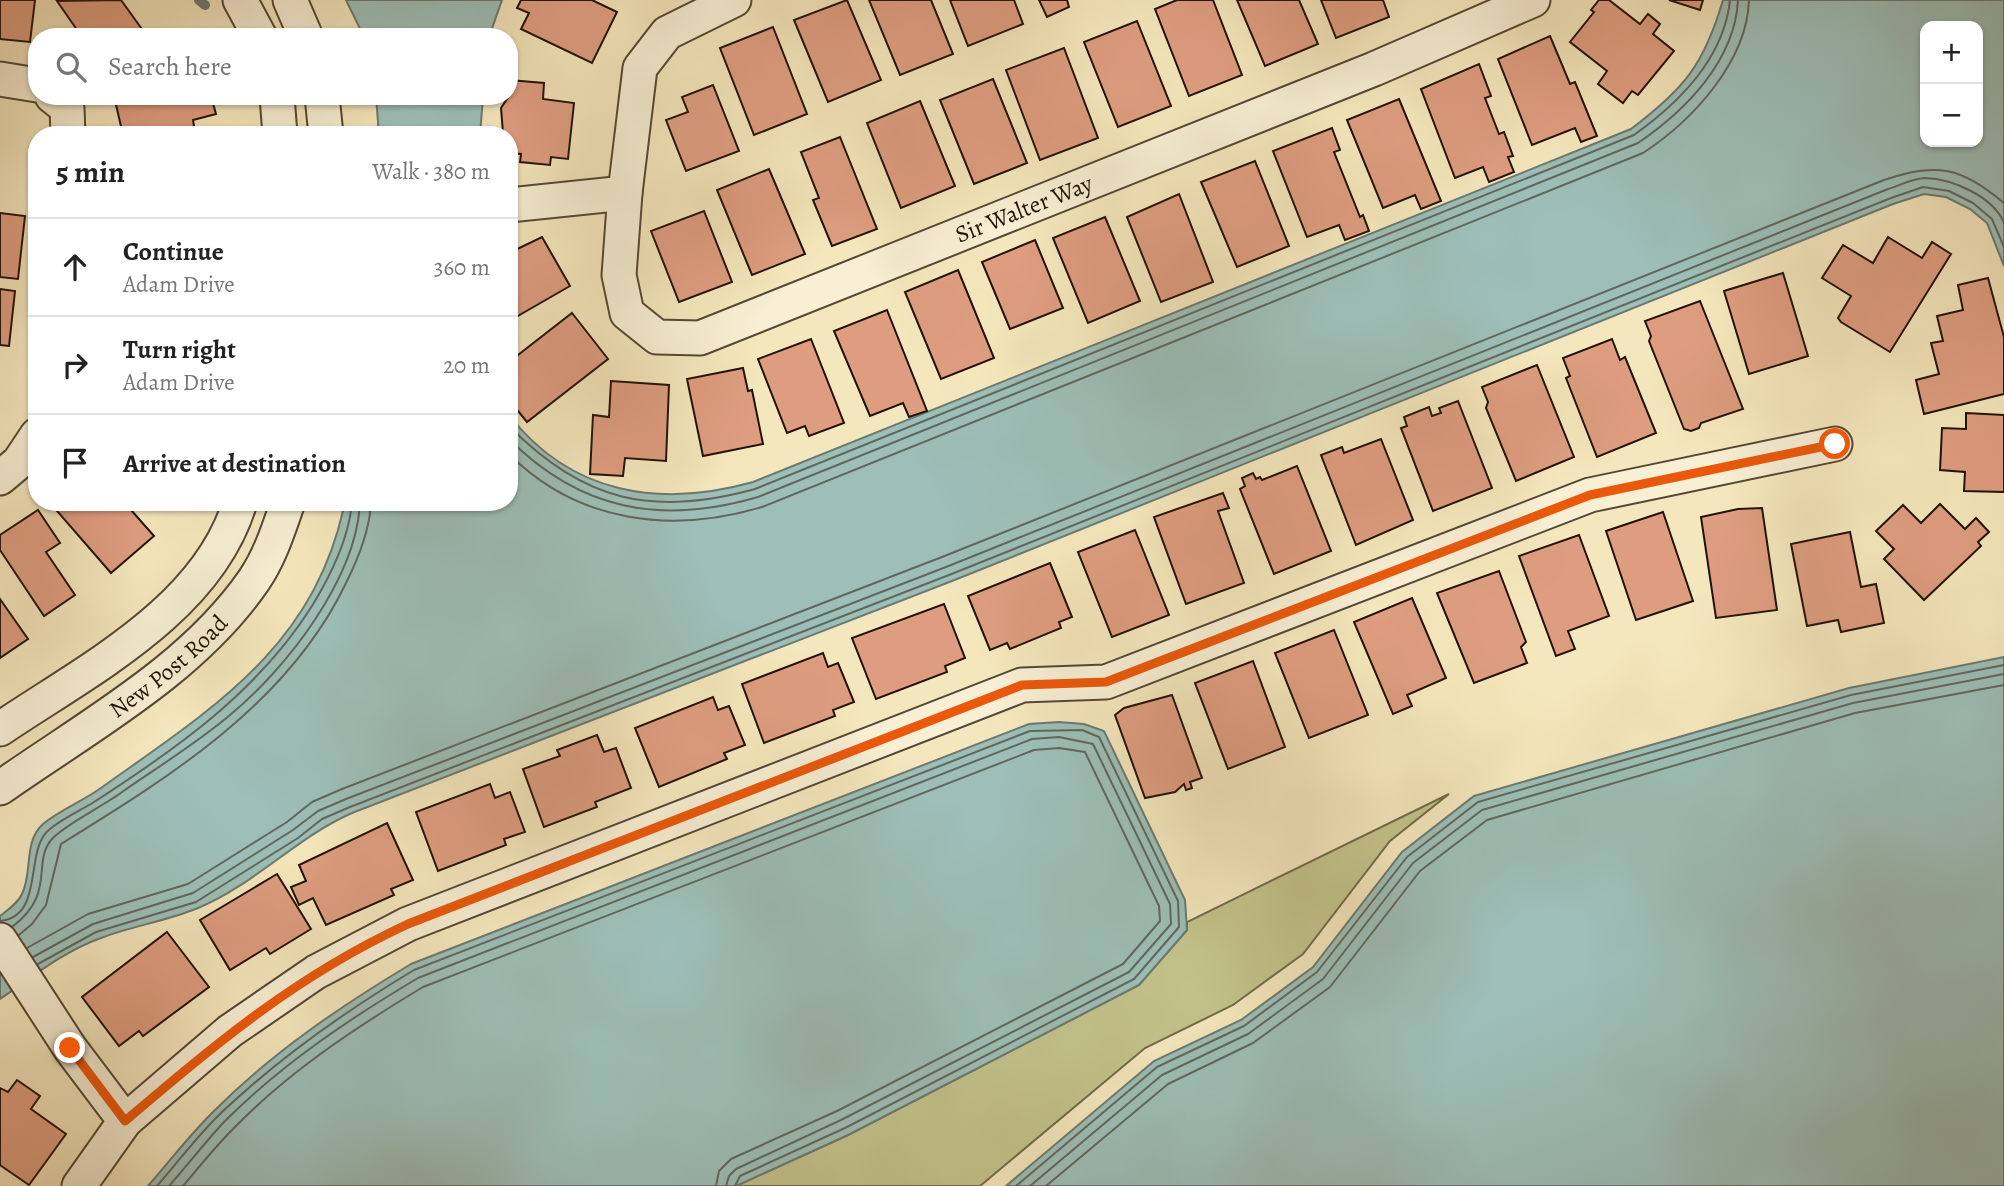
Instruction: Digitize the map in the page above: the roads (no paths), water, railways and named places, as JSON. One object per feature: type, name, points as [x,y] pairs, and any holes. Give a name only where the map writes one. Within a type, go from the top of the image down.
[{"type":"street","points":[[240,0],[255,28]]},
{"type":"street","points":[[290,0],[302,28]]},
{"type":"street","name":"Sir Walter Way","points":[[734,0],[667,33],[640,68],[625,193],[619,275],[627,313],[657,337],[700,338],[1374,69],[1533,0]]},
{"type":"street","points":[[0,79],[28,84]]},
{"type":"street","points":[[63,105],[67,108],[68,126]]},
{"type":"street","points":[[278,105],[279,126]]},
{"type":"street","points":[[323,105],[325,126]]},
{"type":"street","points":[[518,204],[625,193]]},
{"type":"street","points":[[79,1186],[125,1121],[230,1031],[306,979],[361,946],[421,919],[1022,685],[1106,682],[1590,495],[1835,444]]},
{"type":"street","points":[[0,478],[19,462],[28,448]]},
{"type":"street","name":"New Post Road","points":[[0,729],[150,627],[182,599],[211,562],[236,511]]},
{"type":"street","name":"New Post Road","points":[[0,788],[165,672],[198,644],[255,578],[274,541],[285,511]]},
{"type":"street","points":[[0,940],[70,1048],[125,1121]]},
{"type":"water","points":[[346,0],[502,0],[492,28],[360,28]]},
{"type":"water","points":[[1723,0],[2004,0],[2004,266],[1987,223],[1970,209],[1946,197],[1924,194],[1893,204],[952,581],[352,813],[313,835],[218,898],[186,913],[87,943],[0,999],[0,916],[22,894],[30,848],[37,831],[50,819],[94,793],[182,730],[220,701],[254,669],[284,635],[310,597],[330,553],[342,511],[518,511],[518,425],[560,463],[589,478],[620,488],[685,494],[753,482],[1631,129],[1678,88],[1700,59]]},
{"type":"water","points":[[377,105],[482,105],[481,126],[378,126]]},
{"type":"water","points":[[2004,657],[2004,1186],[1006,1186],[1154,1061],[1241,1020],[1313,967],[1402,852],[1474,796],[1849,688]]},
{"type":"water","points":[[1029,724],[1084,724],[1104,731],[1185,900],[1187,930],[1139,985],[848,1135],[736,1186],[148,1186],[206,1119],[260,1069],[334,1013],[411,964]]},
{"type":"waterway","points":[[199,0],[205,5]]}]
